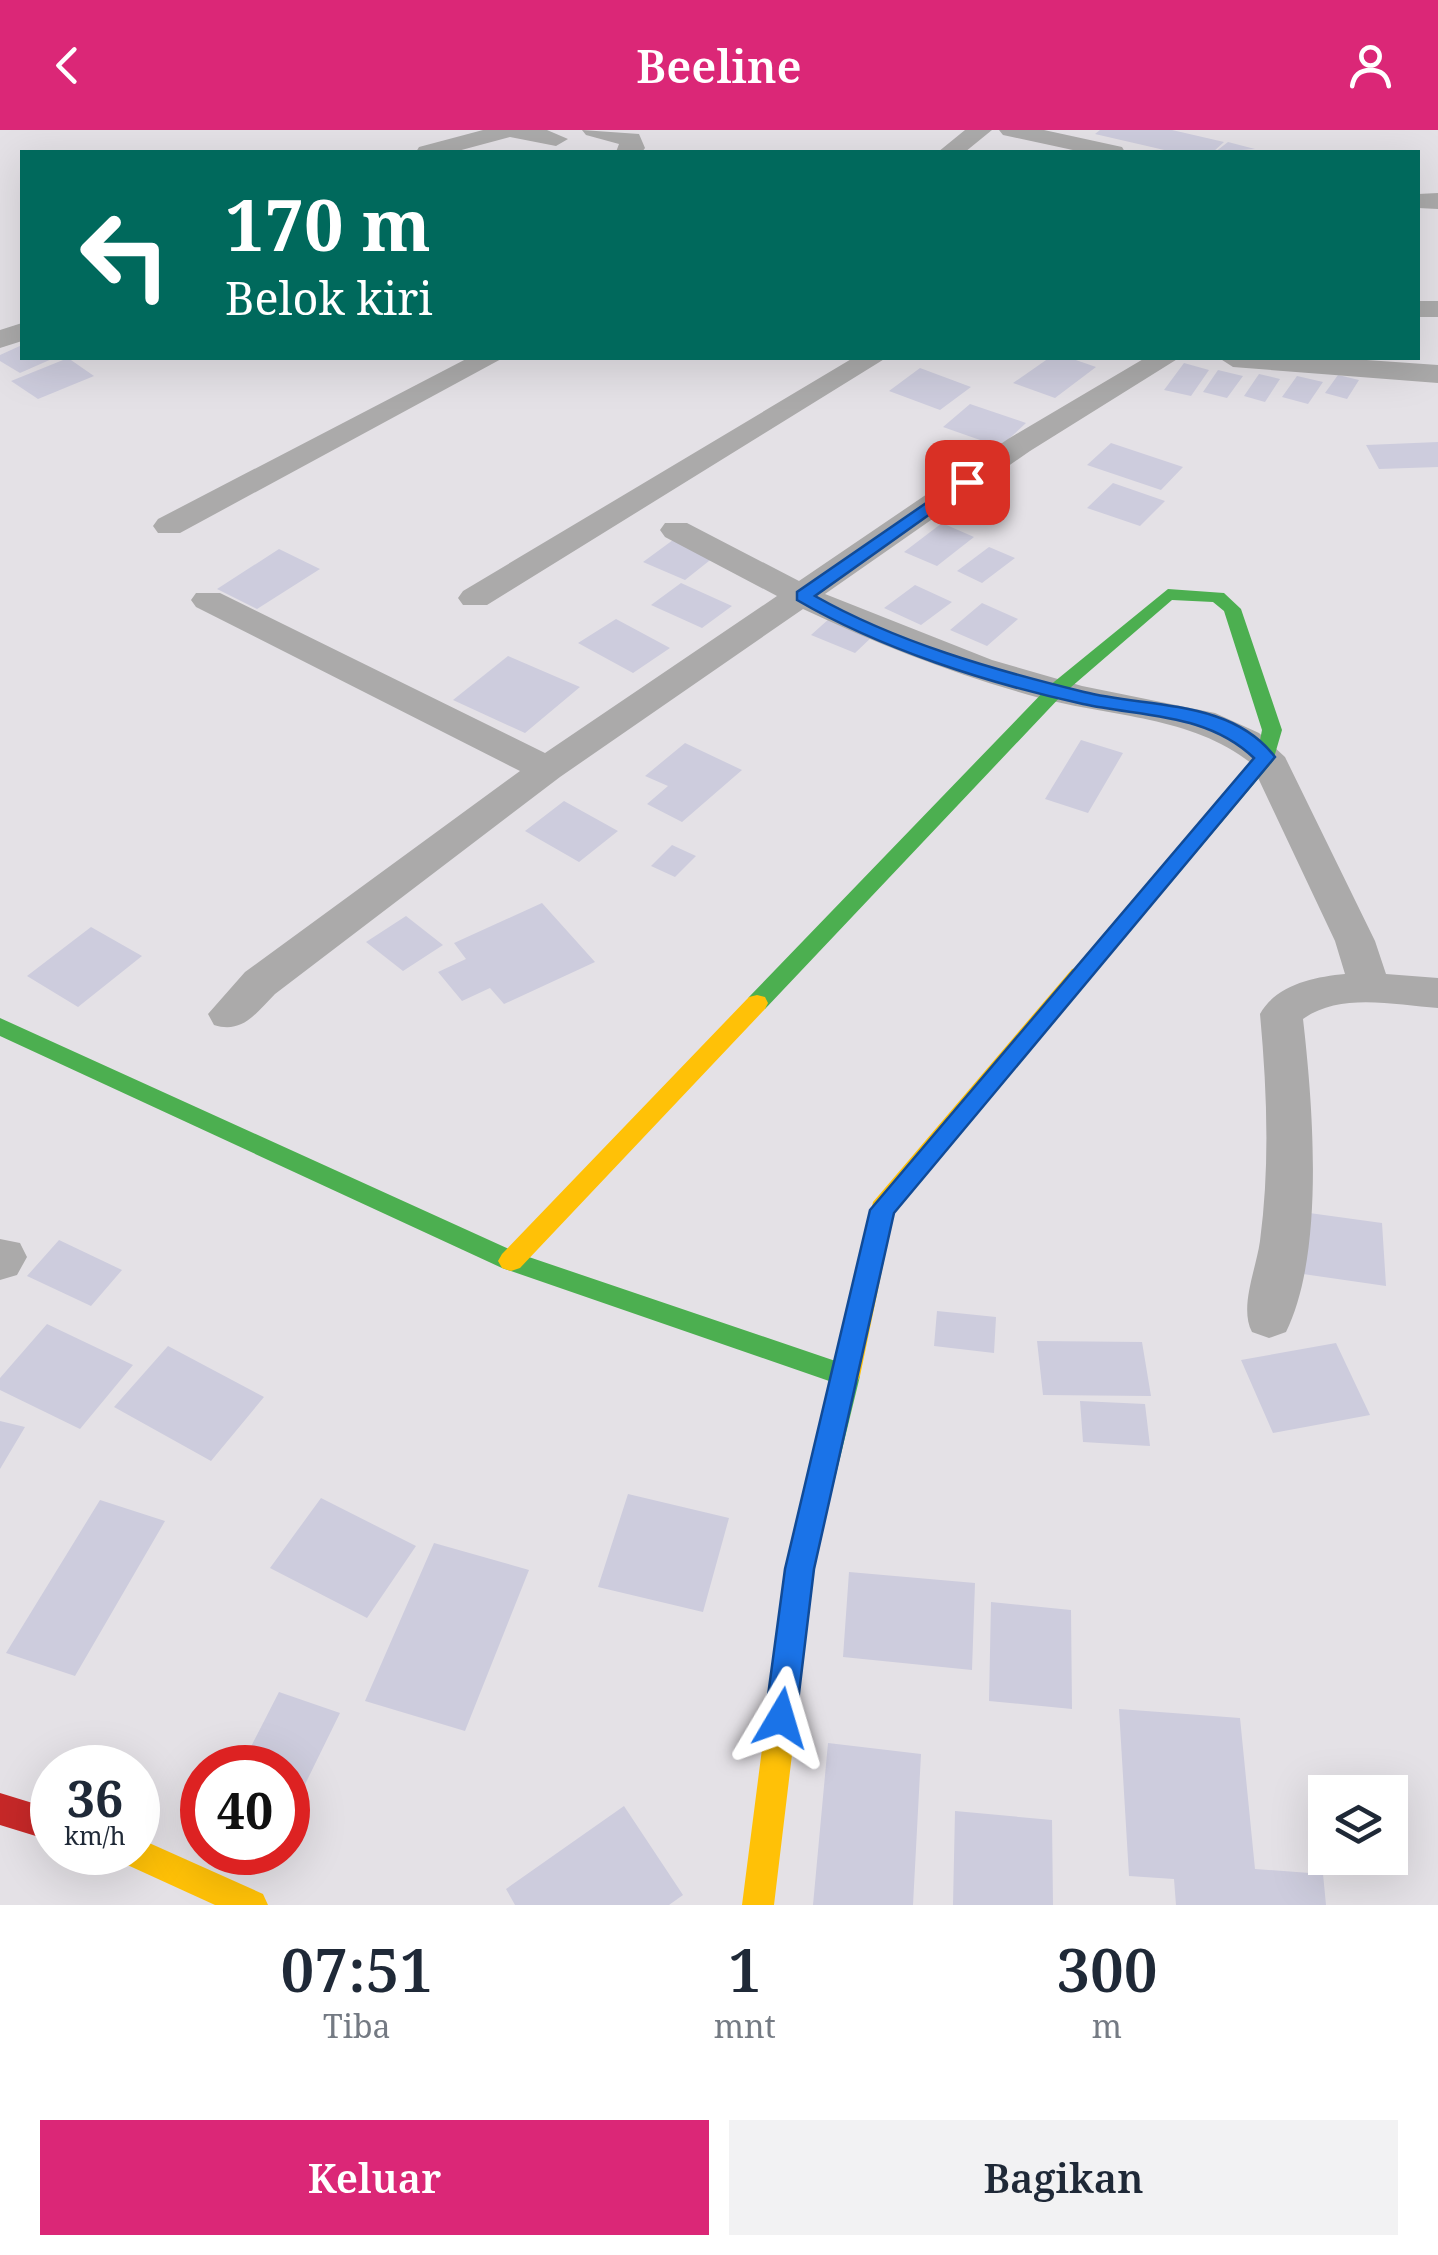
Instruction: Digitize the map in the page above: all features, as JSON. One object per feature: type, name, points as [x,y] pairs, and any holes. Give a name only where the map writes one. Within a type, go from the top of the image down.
[{"type":"street","points":[[435,150],[510,130],[554,146],[586,130]]},
{"type":"street","points":[[953,150],[980,130]]},
{"type":"street","points":[[1011,130],[1104,150]]},
{"type":"street","points":[[168,526],[486,360]]},
{"type":"street","points":[[475,598],[869,360]]},
{"type":"street","points":[[228,1014],[260,984],[547,769],[1019,445],[1162,360]]},
{"type":"street","points":[[1260,360],[1438,374]]},
{"type":"street","points":[[676,530],[840,617],[894,638],[1056,690],[1196,716],[1244,737],[1266,757],[1354,941],[1370,988]]},
{"type":"street","points":[[511,1261],[1056,690],[1168,594],[1218,597],[1232,609],[1272,730],[1266,757],[882,1210],[847,1376],[799,1569],[758,1905]]},
{"type":"street","points":[[208,600],[547,769]]},
{"type":"street","points":[[1268,1318],[1284,1263],[1290,1210],[1282,1014],[1296,999],[1335,990],[1370,988],[1438,993]]},
{"type":"street","points":[[0,1026],[511,1261],[847,1376]]},
{"type":"street","points":[[0,1809],[30,1818]]},
{"type":"street","points":[[160,1864],[252,1905]]},
{"type":"building","points":[[1100,130],[1172,130],[1224,142],[1215,150],[1164,150],[1095,134]]},
{"type":"building","points":[[1228,142],[1255,149],[1242,150],[1218,150]]},
{"type":"building","points":[[20,346],[20,360],[49,360],[20,373],[0,361],[0,355]]},
{"type":"building","points":[[63,360],[71,360],[94,376],[38,399],[11,381]]},
{"type":"building","points":[[1046,360],[1076,360],[1096,367],[1055,398],[1013,383]]},
{"type":"building","points":[[1184,363],[1209,370],[1191,396],[1164,390]]},
{"type":"building","points":[[920,368],[971,387],[940,410],[889,391]]},
{"type":"building","points":[[1218,370],[1243,376],[1227,398],[1203,392]]},
{"type":"building","points":[[1259,374],[1280,379],[1265,402],[1244,396]]},
{"type":"building","points":[[1338,375],[1359,380],[1347,399],[1325,393]]},
{"type":"building","points":[[1297,376],[1323,382],[1308,404],[1282,397]]},
{"type":"building","points":[[970,404],[1026,423],[1000,447],[943,427]]},
{"type":"building","points":[[1438,442],[1438,467],[1379,469],[1366,445]]},
{"type":"building","points":[[1111,443],[1183,467],[1161,490],[1087,465]]},
{"type":"building","points":[[1113,483],[1165,501],[1140,526],[1087,508]]},
{"type":"building","points":[[942,523],[974,537],[937,566],[904,552]]},
{"type":"building","points":[[673,540],[714,557],[685,580],[643,562]]},
{"type":"building","points":[[989,547],[1015,558],[982,583],[957,571]]},
{"type":"building","points":[[279,549],[320,569],[257,609],[217,589]]},
{"type":"building","points":[[681,583],[732,606],[702,628],[651,605]]},
{"type":"building","points":[[915,585],[952,602],[921,625],[884,608]]},
{"type":"building","points":[[982,603],[1018,619],[987,646],[950,630]]},
{"type":"building","points":[[830,618],[874,635],[855,653],[811,635]]},
{"type":"building","points":[[616,619],[670,648],[633,673],[578,643]]},
{"type":"building","points":[[508,656],[580,687],[525,733],[453,700]]},
{"type":"building","points":[[1081,740],[1123,753],[1088,813],[1045,799]]},
{"type":"building","points":[[685,743],[742,770],[682,822],[647,804],[668,786],[645,776]]},
{"type":"building","points":[[564,801],[618,831],[579,862],[525,831]]},
{"type":"building","points":[[672,845],[696,856],[675,877],[651,866]]},
{"type":"building","points":[[542,903],[595,962],[504,1004],[490,988],[462,1001],[438,972],[466,959],[454,943]]},
{"type":"building","points":[[406,916],[443,945],[403,971],[366,942]]},
{"type":"building","points":[[91,927],[142,956],[78,1007],[27,976]]},
{"type":"building","points":[[1302,1212],[1382,1223],[1386,1286],[1303,1274]]},
{"type":"building","points":[[59,1240],[122,1270],[91,1306],[27,1276]]},
{"type":"building","points":[[937,1311],[996,1317],[994,1353],[934,1346]]},
{"type":"building","points":[[47,1324],[133,1365],[80,1429],[0,1390],[0,1378]]},
{"type":"building","points":[[1037,1341],[1142,1342],[1151,1396],[1043,1395]]},
{"type":"building","points":[[1336,1343],[1370,1415],[1273,1433],[1241,1360]]},
{"type":"building","points":[[168,1346],[264,1397],[211,1461],[114,1407]]},
{"type":"building","points":[[1080,1401],[1145,1404],[1150,1446],[1083,1442]]},
{"type":"building","points":[[0,1421],[25,1427],[0,1469]]},
{"type":"building","points":[[628,1494],[729,1518],[703,1612],[598,1587]]},
{"type":"building","points":[[321,1498],[416,1546],[367,1618],[270,1568]]},
{"type":"building","points":[[100,1500],[165,1521],[75,1676],[6,1653]]},
{"type":"building","points":[[434,1543],[529,1570],[465,1731],[365,1701]]},
{"type":"building","points":[[849,1572],[975,1583],[972,1670],[843,1657]]},
{"type":"building","points":[[991,1602],[1071,1610],[1072,1709],[989,1701]]},
{"type":"building","points":[[279,1692],[340,1713],[310,1774],[310,1745],[252,1745]]},
{"type":"building","points":[[1119,1709],[1240,1718],[1255,1869],[1323,1875],[1326,1905],[1176,1905],[1174,1879],[1129,1876]]},
{"type":"building","points":[[828,1743],[921,1754],[913,1905],[813,1905]]},
{"type":"building","points":[[624,1806],[683,1895],[669,1905],[515,1905],[506,1889]]},
{"type":"building","points":[[955,1811],[1052,1820],[1053,1905],[953,1905]]},
{"type":"traffic: fast","points":[[757,1003],[1056,690],[1168,594],[1218,597],[1232,609],[1272,730],[1266,757],[1080,975]]},
{"type":"traffic: fast","points":[[0,1026],[511,1261],[847,1376],[799,1569],[787,1671]]},
{"type":"traffic: slow","points":[[847,1376],[882,1209],[1080,975]]},
{"type":"traffic: slow","points":[[511,1261],[757,1003]]},
{"type":"traffic: slow","points":[[758,1905],[787,1671]]},
{"type":"traffic: slow","points":[[160,1864],[252,1905]]},
{"type":"traffic: jam","points":[[0,1809],[30,1818]]},
{"type":"route","points":[[781,1718],[799,1569],[847,1376],[882,1210],[1266,757],[1244,737],[1196,716],[1084,698],[966,664],[840,617],[803,596],[967,482]]}]
